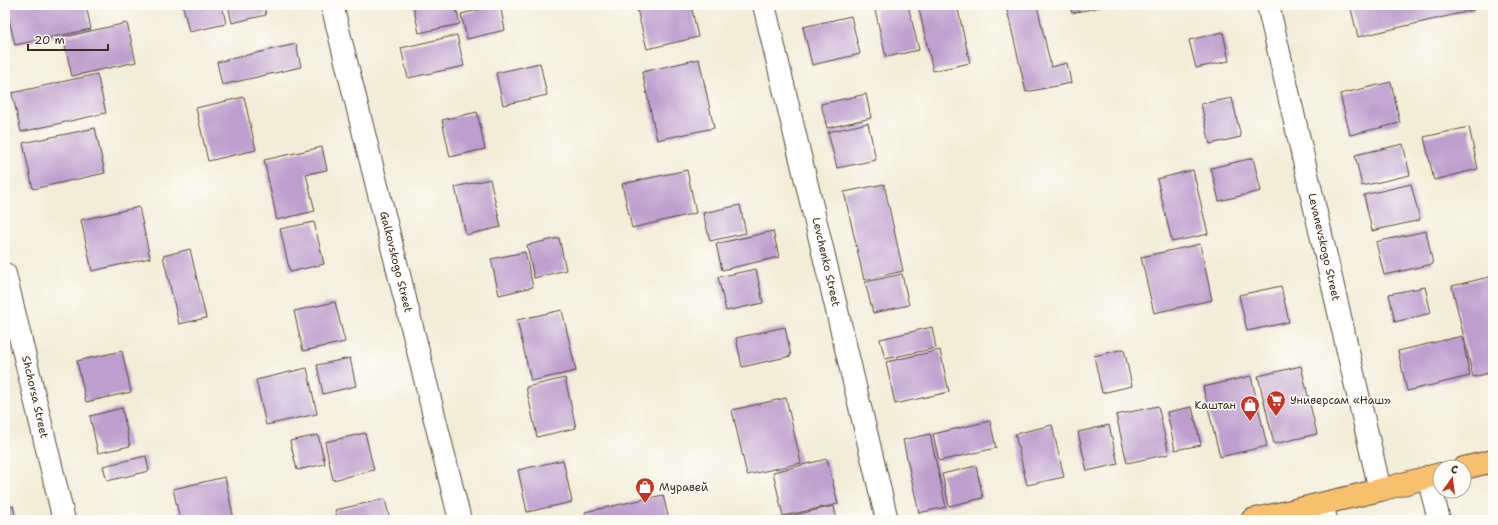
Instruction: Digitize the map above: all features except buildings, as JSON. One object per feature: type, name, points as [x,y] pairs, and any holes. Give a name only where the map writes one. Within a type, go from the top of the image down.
[{"type":"main road","points":[[1472,466],[1493,461]]},
{"type":"main road","points":[[1252,520],[1324,512],[1380,490],[1432,476]]},
{"type":"street","name":"Galkovskogo Street","points":[[332,5],[460,520]]},
{"type":"street","name":"Levanevskogo Street","points":[[1268,5],[1380,490]]},
{"type":"street","name":"Levchenko Street","points":[[767,6],[887,520]]},
{"type":"street","name":"Shchorsa Street","points":[[5,274],[64,520]]},
{"type":"street","points":[[1437,499],[1439,520]]},
{"type":"place","name":"Универсам «Наш»","points":[[1276,417]]},
{"type":"place","name":"Каштан","points":[[1250,422]]},
{"type":"place","name":"Муравей","points":[[645,504]]}]
